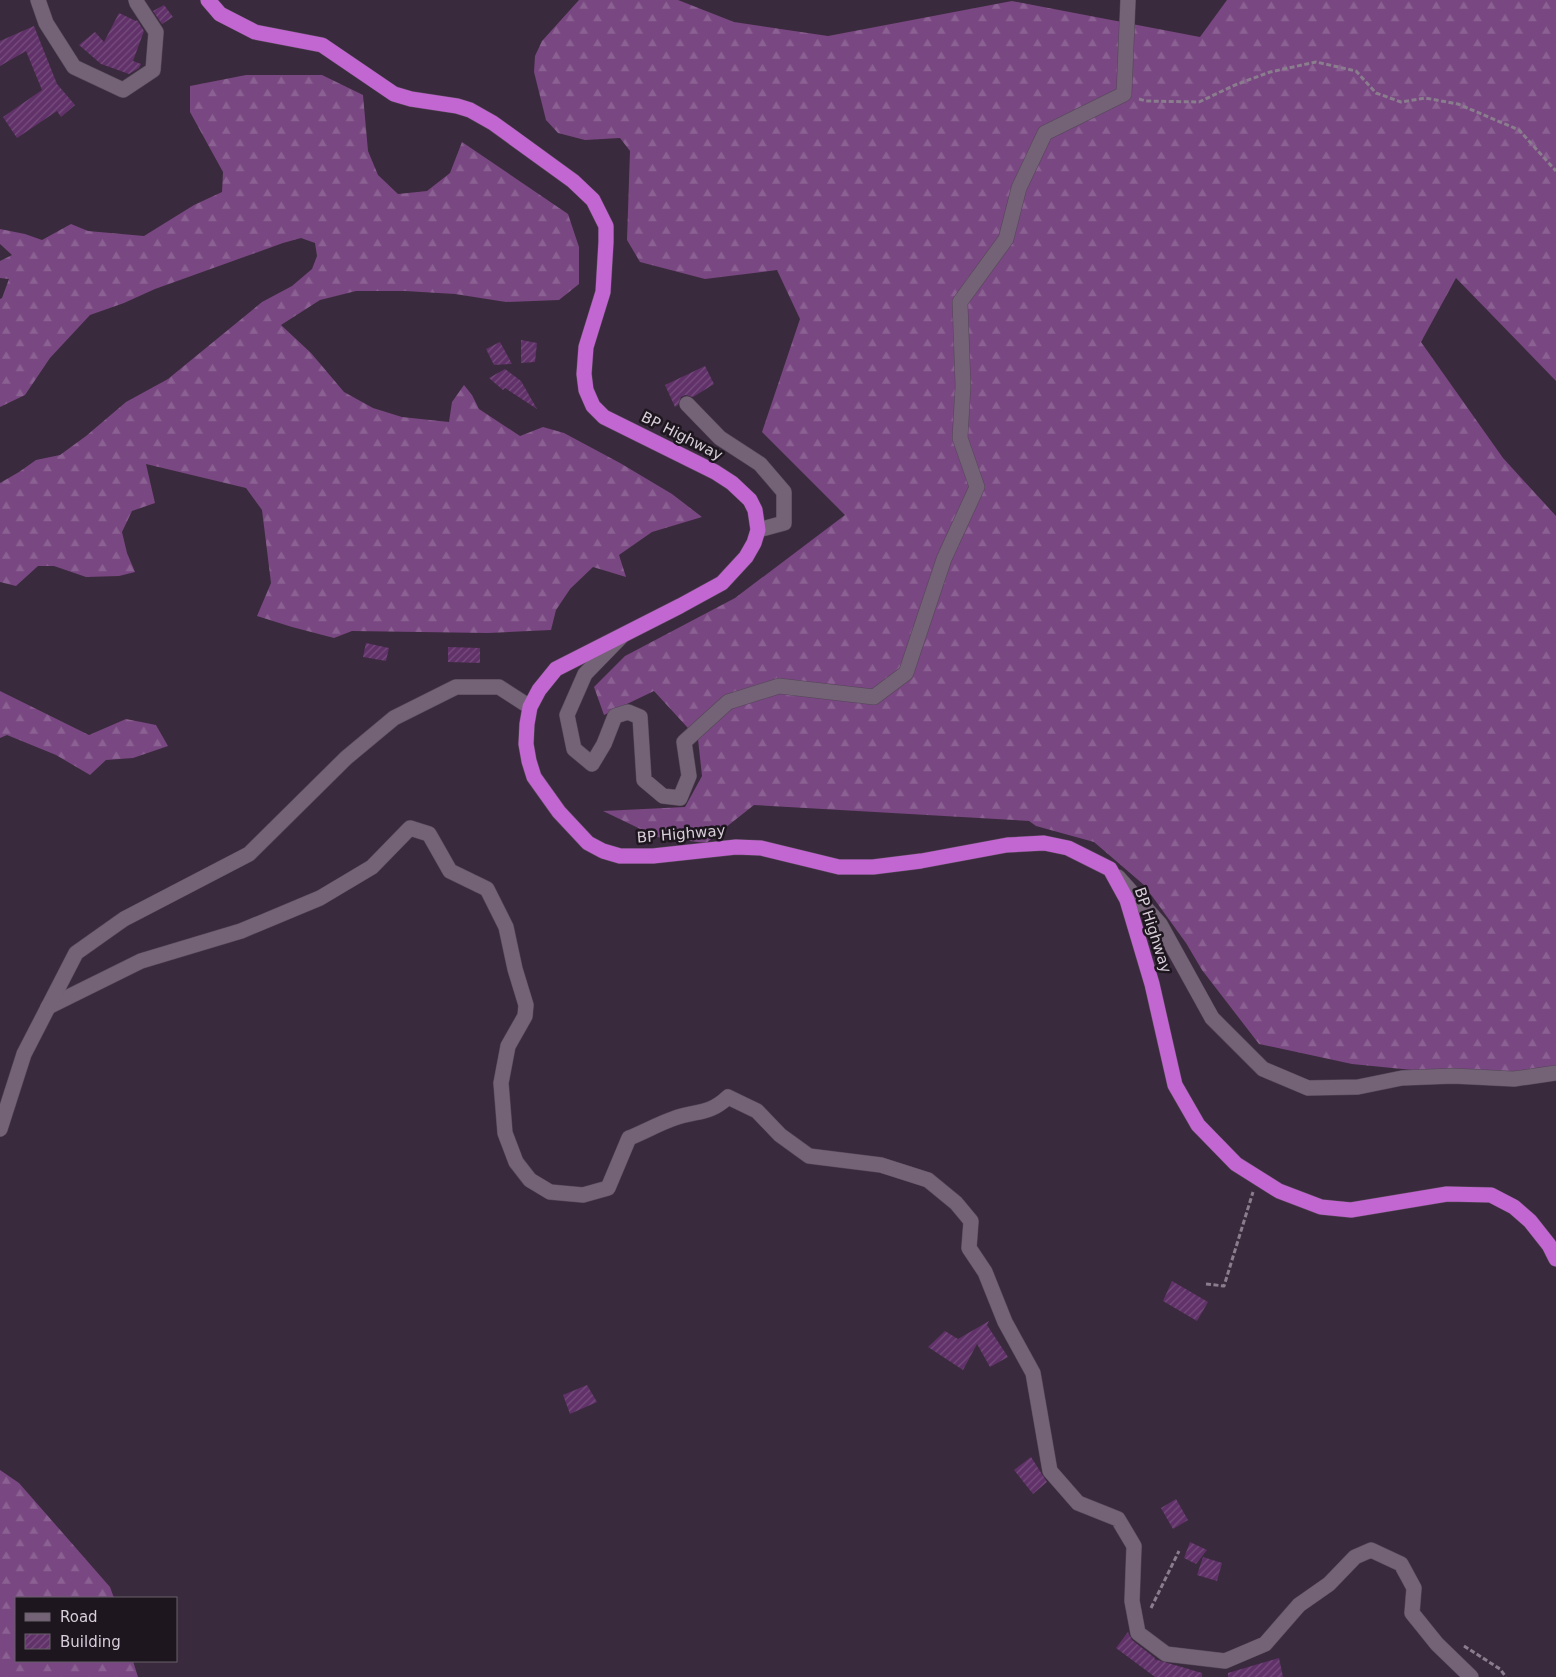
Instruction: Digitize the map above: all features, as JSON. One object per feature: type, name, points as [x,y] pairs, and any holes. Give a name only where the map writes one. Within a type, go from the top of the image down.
[{"type":"highway","name":"BP Highway","points":[[208,0],[220,14],[255,32],[322,45],[394,94],[470,110],[493,123],[566,175],[593,200],[606,226],[603,292],[586,347],[584,374],[586,390],[593,406],[604,418],[715,472],[732,483],[750,500],[755,510],[758,530],[754,543],[746,557],[722,583],[556,669],[539,690],[530,707],[526,744],[534,777],[559,812],[588,842],[603,851],[620,856],[653,856],[736,847],[761,848],[840,867],[873,867],[921,861],[1007,845],[1044,843],[1068,848],[1110,869],[1127,900],[1152,984],[1174,1085],[1198,1125],[1236,1164],[1279,1191],[1321,1207],[1350,1210],[1447,1194],[1491,1195],[1514,1207],[1530,1221],[1549,1245],[1556,1259]]},
{"type":"street","points":[[38,0],[46,23],[74,67],[123,90],[153,70],[156,32],[136,0]]},
{"type":"street","points":[[623,635],[585,674],[567,715],[574,749],[592,764],[604,744],[614,716],[628,712],[640,717],[644,780],[663,796],[680,798],[689,776],[684,742],[728,702],[779,686],[874,697],[906,673],[944,559],[977,487],[960,438],[963,386],[960,302],[1006,239],[1019,188],[1045,134],[1124,94],[1128,0]]},
{"type":"street","points":[[687,404],[720,438],[760,464],[784,492],[784,523],[758,530]]},
{"type":"street","points":[[0,1129],[24,1054],[76,953],[124,919],[249,854],[346,758],[394,718],[456,687],[499,687],[530,707]]},
{"type":"street","points":[[48,1007],[140,961],[241,931],[320,898],[372,867],[410,828],[429,834],[450,871],[487,889],[506,927],[515,969],[526,1005],[525,1016],[508,1046],[501,1083],[502,1105],[505,1133],[516,1162],[530,1180],[550,1192],[582,1195],[608,1188],[629,1138],[676,1118],[718,1107],[728,1097],[757,1111],[780,1135],[809,1156],[880,1165],[928,1180],[956,1203],[971,1221],[969,1248],[985,1272],[1005,1322],[1033,1372],[1050,1471],[1078,1503],[1118,1519],[1134,1546],[1132,1601],[1138,1633],[1166,1654],[1225,1661],[1265,1644],[1299,1605],[1329,1584],[1355,1557],[1371,1550],[1400,1564],[1414,1588],[1412,1613],[1437,1644],[1471,1677]]},
{"type":"street","points":[[1110,869],[1160,924],[1212,1018],[1263,1069],[1308,1088],[1358,1087],[1402,1078],[1454,1076],[1514,1079],[1556,1073]]},
{"type":"path","points":[[1124,94],[1146,101],[1199,102],[1235,85],[1270,72],[1316,62],[1356,71],[1376,93],[1401,102],[1425,98],[1458,104],[1519,130],[1556,171]]},
{"type":"path","points":[[1206,1284],[1224,1286],[1243,1219],[1258,1178]]},
{"type":"path","points":[[1150,1608],[1178,1551]]},
{"type":"path","points":[[1460,1644],[1500,1669],[1506,1677]]},
{"type":"green space","points":[[579,0],[678,0],[734,22],[828,36],[1012,1],[1200,37],[1227,0],[1556,0],[1556,381],[1456,278],[1421,342],[1503,458],[1556,516],[1556,1072],[1493,1078],[1352,1064],[1259,1044],[1202,970],[1186,943],[1144,885],[1094,842],[1036,826],[1029,821],[754,805],[706,843],[657,837],[603,811],[685,807],[702,776],[698,739],[654,691],[604,715],[594,687],[625,656],[735,598],[845,515],[762,432],[800,319],[777,270],[705,279],[640,262],[627,240],[630,151],[620,138],[585,140],[558,133],[546,120],[534,72],[535,56],[542,41]]},
{"type":"green space","points":[[246,75],[322,75],[363,95],[368,151],[378,175],[398,194],[427,191],[450,173],[462,142],[568,214],[579,247],[579,284],[559,300],[506,302],[455,294],[356,291],[320,300],[281,325],[311,353],[344,392],[373,408],[402,417],[449,422],[452,402],[464,385],[479,409],[520,436],[543,427],[564,433],[672,494],[702,517],[652,532],[619,555],[626,577],[593,567],[570,589],[556,610],[551,630],[488,633],[352,631],[334,638],[257,616],[271,583],[262,510],[246,488],[146,464],[155,503],[132,511],[122,532],[127,553],[135,572],[119,576],[86,577],[54,566],[38,566],[16,586],[0,582],[0,483],[36,460],[60,455],[126,402],[168,379],[262,302],[292,286],[312,269],[317,256],[315,243],[301,238],[155,289],[90,315],[50,358],[25,395],[0,407],[0,299],[9,279],[0,278],[0,261],[12,255],[0,244],[0,229],[42,240],[71,224],[88,231],[144,236],[194,205],[222,192],[223,172],[190,112],[190,86]]},
{"type":"green space","points":[[0,691],[89,735],[126,719],[156,725],[168,746],[133,758],[106,760],[90,775],[56,755],[7,735],[0,738]]},
{"type":"green space","points":[[0,1470],[19,1483],[110,1587],[114,1597],[15,1597],[15,1662],[133,1662],[138,1677],[0,1677]]},
{"type":"building","points":[[164,5],[173,17],[162,24],[153,11]]},
{"type":"building","points":[[119,13],[137,20],[144,31],[133,61],[141,64],[139,68],[129,74],[101,64],[79,45],[95,32],[104,42]]},
{"type":"building","points":[[34,26],[57,84],[75,105],[61,117],[57,111],[17,138],[3,117],[42,90],[26,51],[0,66],[0,41]]},
{"type":"building","points":[[521,340],[537,343],[535,362],[521,363]]},
{"type":"building","points":[[500,342],[512,364],[494,365],[486,349]]},
{"type":"building","points":[[705,366],[714,384],[693,397],[685,395],[681,397],[678,405],[675,407],[665,385]]},
{"type":"building","points":[[505,369],[521,381],[537,409],[505,388],[503,390],[489,378]]},
{"type":"building","points":[[366,643],[389,648],[386,661],[363,657]]},
{"type":"building","points":[[448,647],[480,648],[480,663],[448,662]]},
{"type":"building","points":[[1172,1281],[1208,1302],[1197,1321],[1163,1301]]},
{"type":"building","points":[[989,1321],[987,1325],[1008,1357],[990,1367],[977,1344],[963,1370],[928,1347],[945,1331],[958,1339]]},
{"type":"building","points":[[587,1385],[597,1402],[570,1414],[563,1395]]},
{"type":"building","points":[[1031,1457],[1047,1482],[1033,1494],[1014,1470]]},
{"type":"building","points":[[1176,1499],[1188,1520],[1173,1529],[1161,1508]]},
{"type":"building","points":[[1190,1542],[1207,1550],[1196,1564],[1184,1558]]},
{"type":"building","points":[[1203,1557],[1222,1563],[1217,1581],[1197,1575]]},
{"type":"building","points":[[1128,1632],[1132,1640],[1154,1659],[1202,1673],[1202,1677],[1155,1677],[1116,1648]]},
{"type":"building","points":[[1279,1658],[1283,1677],[1228,1677],[1228,1673]]}]
